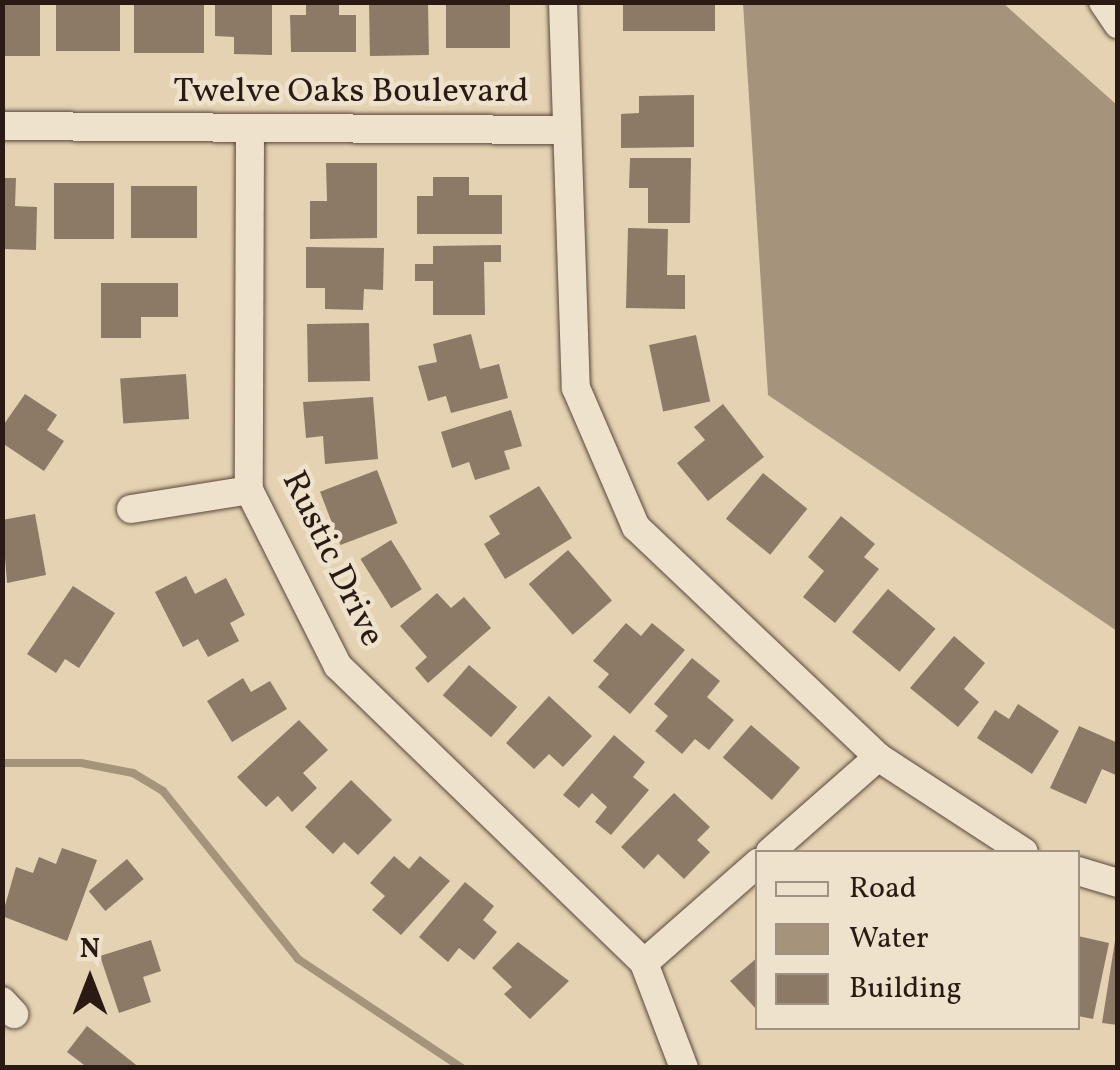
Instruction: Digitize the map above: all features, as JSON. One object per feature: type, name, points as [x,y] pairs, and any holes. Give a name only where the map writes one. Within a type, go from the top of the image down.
[{"type":"street","points":[[562,130],[563,2]]},
{"type":"street","points":[[1102,2],[1118,24]]},
{"type":"street","name":"Twelve Oaks Boulevard","points":[[2,126],[250,132],[562,130],[576,388],[636,527],[878,757],[1021,850]]},
{"type":"street","name":"Rustic Drive","points":[[250,132],[249,490],[338,666],[644,963],[684,1068]]},
{"type":"street","points":[[131,510],[249,490]]},
{"type":"street","points":[[772,850],[878,757]]},
{"type":"street","points":[[644,963],[755,866]]},
{"type":"street","points":[[1080,872],[1118,883]]},
{"type":"water","points":[[743,3],[1003,3],[1117,105],[1117,631],[768,395]]},
{"type":"building","points":[[2,2],[40,2],[40,56],[2,56]]},
{"type":"building","points":[[56,2],[120,2],[120,51],[56,51]]},
{"type":"building","points":[[134,2],[204,2],[204,53],[134,53]]},
{"type":"building","points":[[215,2],[272,2],[272,55],[234,54],[234,37],[215,36]]},
{"type":"building","points":[[306,2],[339,2],[339,15],[356,15],[356,52],[291,52],[290,15],[306,15]]},
{"type":"building","points":[[428,2],[429,55],[370,56],[369,3]]},
{"type":"building","points":[[446,2],[510,2],[510,48],[446,48]]},
{"type":"building","points":[[623,2],[715,2],[715,31],[623,31]]},
{"type":"building","points":[[694,95],[694,147],[621,148],[621,114],[639,113],[639,96]]},
{"type":"building","points":[[630,158],[691,158],[690,223],[648,223],[648,188],[629,188]]},
{"type":"building","points":[[326,163],[377,163],[377,238],[310,239],[310,201],[327,201]]},
{"type":"building","points":[[433,177],[469,177],[469,195],[502,195],[502,234],[417,234],[417,196],[433,196]]},
{"type":"building","points":[[2,178],[16,178],[15,206],[37,207],[36,250],[2,249]]},
{"type":"building","points":[[54,183],[114,183],[114,239],[54,239]]},
{"type":"building","points":[[131,186],[197,186],[197,238],[131,238]]},
{"type":"building","points":[[628,228],[668,229],[667,275],[685,275],[685,309],[626,308]]},
{"type":"building","points":[[501,245],[501,262],[484,262],[485,315],[433,315],[433,281],[415,281],[415,264],[433,264],[433,246]]},
{"type":"building","points":[[306,247],[384,248],[383,290],[364,289],[363,310],[325,309],[325,288],[306,288]]},
{"type":"building","points":[[101,283],[178,283],[178,317],[141,317],[141,338],[101,338]]},
{"type":"building","points":[[369,323],[370,381],[308,382],[307,324]]},
{"type":"building","points":[[471,334],[480,369],[499,364],[508,398],[451,413],[446,396],[428,401],[418,366],[437,362],[433,344]]},
{"type":"building","points":[[696,335],[710,402],[663,411],[649,345]]},
{"type":"building","points":[[186,374],[189,419],[123,423],[120,379]]},
{"type":"building","points":[[25,394],[57,415],[47,430],[64,441],[44,471],[2,443],[2,427]]},
{"type":"building","points":[[373,397],[378,459],[325,464],[323,436],[306,438],[303,402]]},
{"type":"building","points":[[723,404],[764,457],[708,501],[677,463],[705,440],[694,427]]},
{"type":"building","points":[[511,410],[522,446],[504,451],[510,469],[475,480],[469,462],[452,468],[441,432]]},
{"type":"building","points":[[377,470],[397,523],[340,545],[320,492]]},
{"type":"building","points":[[763,473],[807,509],[770,555],[726,519]]},
{"type":"building","points":[[539,486],[572,538],[505,579],[484,544],[500,534],[489,516]]},
{"type":"building","points":[[35,514],[46,575],[7,583],[2,520]]},
{"type":"building","points":[[841,516],[875,544],[864,557],[879,569],[835,623],[803,597],[824,571],[808,557]]},
{"type":"building","points":[[391,540],[422,589],[391,608],[360,559]]},
{"type":"building","points":[[568,550],[612,601],[573,635],[529,584]]},
{"type":"building","points":[[186,576],[195,594],[226,578],[245,615],[230,623],[239,641],[208,657],[198,639],[183,647],[155,592]]},
{"type":"building","points":[[73,586],[115,613],[79,668],[65,659],[56,673],[27,654]]},
{"type":"building","points":[[888,589],[935,629],[899,672],[852,632]]},
{"type":"building","points":[[437,593],[451,608],[464,597],[491,628],[428,683],[415,668],[427,657],[400,626]]},
{"type":"building","points":[[626,623],[641,636],[652,623],[685,650],[630,714],[598,687],[609,674],[593,661]]},
{"type":"building","points":[[954,636],[985,663],[964,689],[979,702],[958,727],[910,688]]},
{"type":"building","points":[[692,658],[720,681],[707,697],[734,720],[709,750],[695,739],[682,754],[655,731],[668,716],[654,704]]},
{"type":"building","points":[[469,665],[517,707],[491,737],[443,695]]},
{"type":"building","points":[[243,678],[251,692],[270,681],[287,709],[232,742],[207,701]]},
{"type":"building","points":[[549,696],[592,736],[563,767],[549,754],[534,769],[506,743]]},
{"type":"building","points":[[1018,704],[1059,731],[1032,774],[977,738],[995,710],[1009,719]]},
{"type":"building","points":[[299,720],[328,750],[303,773],[317,788],[292,812],[278,796],[266,807],[237,777]]},
{"type":"building","points":[[751,725],[800,768],[772,800],[723,757]]},
{"type":"building","points":[[1079,726],[1118,743],[1118,776],[1102,769],[1086,804],[1050,788]]},
{"type":"building","points":[[614,735],[645,762],[633,777],[649,790],[611,835],[595,822],[607,807],[592,793],[579,808],[563,795]]},
{"type":"building","points":[[351,780],[392,820],[358,855],[344,842],[333,854],[305,827]]},
{"type":"building","points":[[674,793],[710,827],[697,840],[710,852],[684,879],[658,854],[644,869],[621,847]]},
{"type":"building","points":[[62,848],[97,860],[67,941],[2,916],[16,867],[33,873],[39,857],[56,864]]},
{"type":"building","points":[[394,856],[409,869],[420,856],[450,881],[401,935],[372,910],[385,896],[370,883]]},
{"type":"building","points":[[127,859],[144,879],[105,911],[89,891]]},
{"type":"building","points":[[465,882],[494,906],[483,920],[497,932],[474,960],[459,948],[448,962],[419,937]]},
{"type":"building","points":[[1080,936],[1109,943],[1093,1019],[1080,1016]]},
{"type":"building","points":[[151,940],[161,971],[143,977],[151,1002],[119,1013],[100,956]]},
{"type":"building","points":[[1118,941],[1118,1025],[1102,1023]]},
{"type":"building","points":[[518,942],[569,981],[530,1019],[504,994],[512,987],[492,968]]},
{"type":"building","points":[[755,960],[755,1008],[730,981]]},
{"type":"building","points":[[87,1026],[140,1068],[88,1068],[67,1052]]},
{"type":"waterway","points":[[2,763],[81,763],[133,773],[163,791],[298,959],[462,1068]]}]
